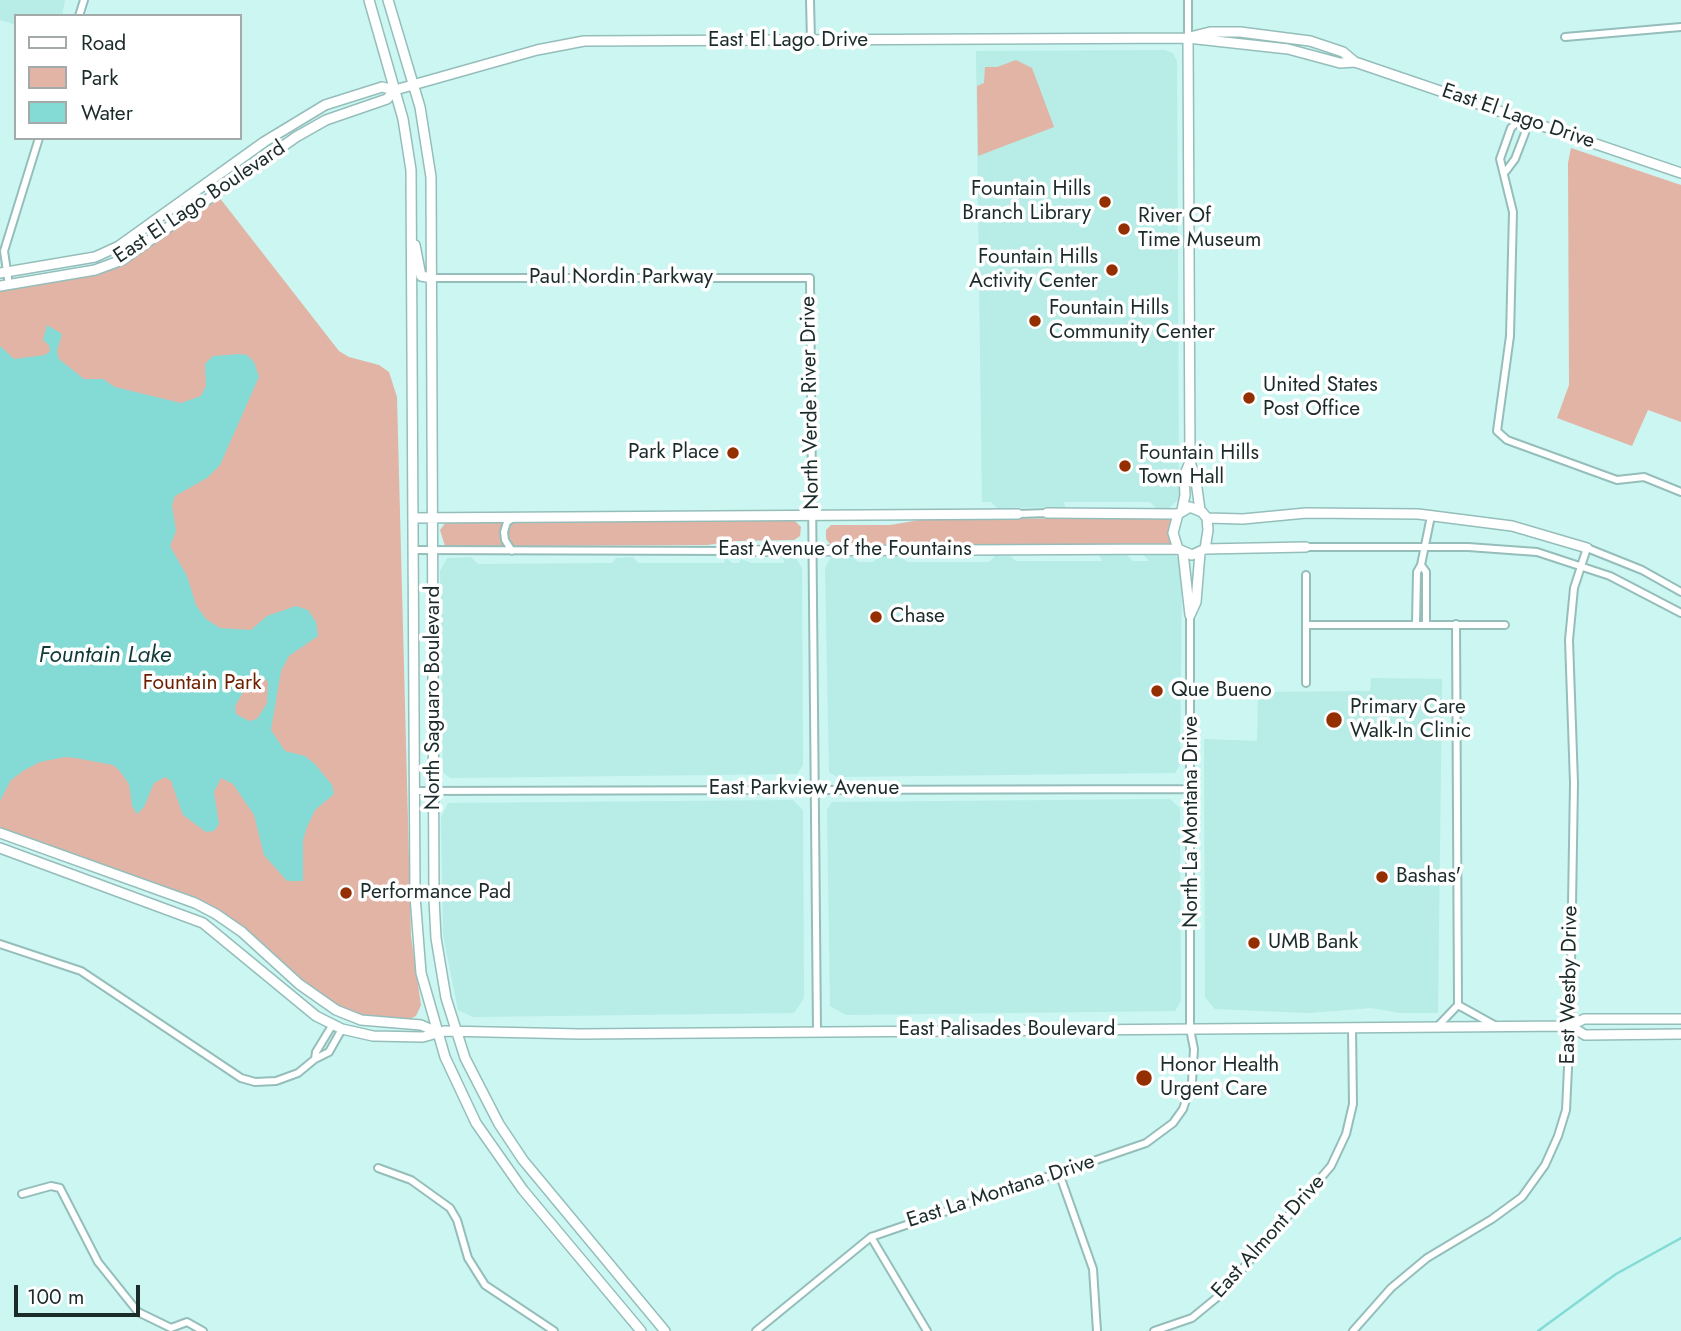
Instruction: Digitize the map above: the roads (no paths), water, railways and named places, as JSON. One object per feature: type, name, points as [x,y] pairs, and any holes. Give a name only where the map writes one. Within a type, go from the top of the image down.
[{"type":"street","name":"North Saguaro Boulevard","points":[[369,0],[395,90],[411,170],[417,937],[425,989],[441,1031],[451,1074],[483,1135],[523,1190],[641,1331]]},
{"type":"street","name":"North Saguaro Boulevard","points":[[388,0],[414,85],[430,177],[436,938],[456,1032],[482,1096],[523,1160],[664,1331]]},
{"type":"street","points":[[810,0],[811,41]]},
{"type":"street","points":[[1188,0],[1190,462],[1196,481],[1199,510]]},
{"type":"street","points":[[1565,37],[1681,27]]},
{"type":"street","name":"East El Lago Drive","points":[[264,142],[325,105],[382,87],[395,90],[537,50],[584,41],[1188,38],[1288,49],[1340,63],[1355,62],[1681,173]]},
{"type":"street","name":"East El Lago Drive","points":[[352,110],[387,99],[395,90]]},
{"type":"street","name":"East El Lago Boulevard","points":[[5,286],[95,270],[122,260],[296,137],[352,110]]},
{"type":"street","points":[[1506,172],[1515,159],[1525,133],[1522,118]]},
{"type":"street","points":[[1522,118],[1511,128],[1500,159],[1506,172],[1513,212],[1510,336],[1497,431],[1507,439],[1617,480],[1644,477],[1681,492]]},
{"type":"street","points":[[5,286],[4,251],[38,140]]},
{"type":"street","name":"East El Lago Boulevard","points":[[4,273],[95,257],[119,246],[264,142]]},
{"type":"street","points":[[198,190],[206,200]]},
{"type":"street","points":[[412,237],[421,276],[432,278]]},
{"type":"street","name":"Paul Nordin Parkway","points":[[432,278],[810,278]]},
{"type":"street","name":"North Verde River Drive","points":[[810,278],[817,1031]]},
{"type":"street","points":[[1190,462],[1184,476],[1185,495],[1173,533],[1181,551],[1192,555],[1202,551],[1306,547],[1511,548],[1538,552],[1621,580],[1681,613]]},
{"type":"street","points":[[1180,512],[1190,507],[1199,510],[1207,518],[1243,519],[1306,513],[1432,516],[1512,526],[1587,548],[1642,570],[1681,592]]},
{"type":"street","name":"East Avenue of the Fountains","points":[[413,519],[1180,512]]},
{"type":"street","points":[[512,551],[505,540],[504,532],[507,523],[516,516]]},
{"type":"street","points":[[1416,624],[1417,572],[1432,516]]},
{"type":"street","points":[[1202,551],[1207,518]]},
{"type":"street","name":"East Westby Drive","points":[[1353,1331],[1391,1288],[1427,1258],[1492,1219],[1522,1197],[1534,1183],[1558,1136],[1566,1110],[1574,783],[1569,630],[1570,605],[1587,548]]},
{"type":"street","name":"East Avenue of the Fountains","points":[[413,550],[1181,551]]},
{"type":"street","name":"North La Montana Drive","points":[[1181,551],[1190,615],[1190,1029]]},
{"type":"street","name":"North La Montana Drive","points":[[1190,615],[1196,602],[1202,551]]},
{"type":"street","points":[[1421,565],[1426,572],[1426,624]]},
{"type":"street","points":[[1306,575],[1306,683]]},
{"type":"street","points":[[1417,592],[1426,592]]},
{"type":"street","points":[[1437,1027],[1458,1004],[1456,624]]},
{"type":"street","points":[[1306,625],[1505,625]]},
{"type":"street","name":"East Parkview Avenue","points":[[415,791],[1192,789]]},
{"type":"street","points":[[0,833],[195,902],[242,932],[299,984],[336,1010],[361,1020],[421,1025],[441,1031]]},
{"type":"street","points":[[0,848],[203,923],[307,1009],[338,1026],[397,1038],[423,1038],[441,1031]]},
{"type":"street","points":[[0,944],[81,971],[241,1078],[255,1082],[276,1081],[298,1073],[329,1052],[338,1026]]},
{"type":"street","points":[[1458,1004],[1498,1027]]},
{"type":"street","name":"East Palisades Boulevard","points":[[441,1031],[1498,1027],[1570,1026],[1584,1019],[1681,1018]]},
{"type":"street","points":[[315,1059],[316,1052],[338,1026]]},
{"type":"street","name":"East Palisades Boulevard","points":[[1570,1026],[1585,1035],[1681,1034]]},
{"type":"street","name":"East Almont Drive","points":[[1154,1331],[1192,1318],[1220,1295],[1331,1166],[1346,1134],[1353,1104],[1352,1028]]},
{"type":"street","name":"East La Montana Drive","points":[[756,1331],[871,1237],[1146,1143],[1173,1123],[1188,1101],[1194,1049],[1190,1029]]},
{"type":"street","points":[[378,1168],[411,1180],[450,1208],[457,1220],[467,1258],[485,1285],[554,1331]]},
{"type":"street","points":[[1059,1173],[1093,1269],[1097,1331]]},
{"type":"street","points":[[22,1194],[51,1186],[61,1188],[98,1262],[138,1312],[170,1330],[187,1322],[203,1331]]},
{"type":"street","points":[[871,1237],[927,1331]]},
{"type":"water","name":"Fountain Lake","points":[[47,325],[62,334],[57,351],[59,359],[84,379],[103,379],[115,387],[181,403],[201,396],[206,386],[205,364],[213,356],[247,355],[254,362],[259,377],[220,465],[207,478],[175,496],[172,505],[176,531],[170,546],[187,576],[196,605],[206,619],[220,628],[251,630],[267,616],[296,606],[308,610],[316,622],[318,636],[289,656],[281,671],[271,730],[285,751],[305,756],[315,764],[332,785],[334,794],[315,810],[307,827],[303,840],[303,881],[287,881],[264,855],[254,815],[233,784],[221,778],[214,792],[219,824],[214,831],[206,832],[183,815],[171,781],[165,777],[154,783],[144,807],[137,814],[132,806],[129,784],[119,770],[113,765],[76,758],[65,757],[40,762],[23,771],[11,780],[0,801],[0,346],[14,359],[45,355],[50,351],[49,345],[43,340]],"holes":[[[253,674],[262,676],[268,682],[267,703],[257,719],[249,721],[236,714],[235,706],[242,694],[245,678]]]},
{"type":"waterway","points":[[1538,1331],[1616,1274],[1681,1238]]},
{"type":"place","name":"Fountain Hills Branch Library","points":[[1105,202]]},
{"type":"place","name":"River Of Time Museum","points":[[1124,229]]},
{"type":"place","name":"Fountain Hills Activity Center","points":[[1112,270]]},
{"type":"place","name":"Fountain Hills Community Center","points":[[1035,321]]},
{"type":"place","name":"United States Post Office","points":[[1249,398]]},
{"type":"place","name":"Park Place","points":[[733,453]]},
{"type":"place","name":"Fountain Hills Town Hall","points":[[1125,466]]},
{"type":"place","name":"Chase","points":[[876,617]]},
{"type":"place","name":"Que Bueno","points":[[1157,691]]},
{"type":"place","name":"Primary Care Walk-In Clinic","points":[[1334,720]]},
{"type":"place","name":"Bashas'","points":[[1382,877]]},
{"type":"place","name":"Performance Pad","points":[[346,893]]},
{"type":"place","name":"UMB Bank","points":[[1254,943]]},
{"type":"place","name":"Honor Health Urgent Care","points":[[1144,1078]]},
{"type":"park label","name":"Fountain Park","points":[[202,684]]}]
